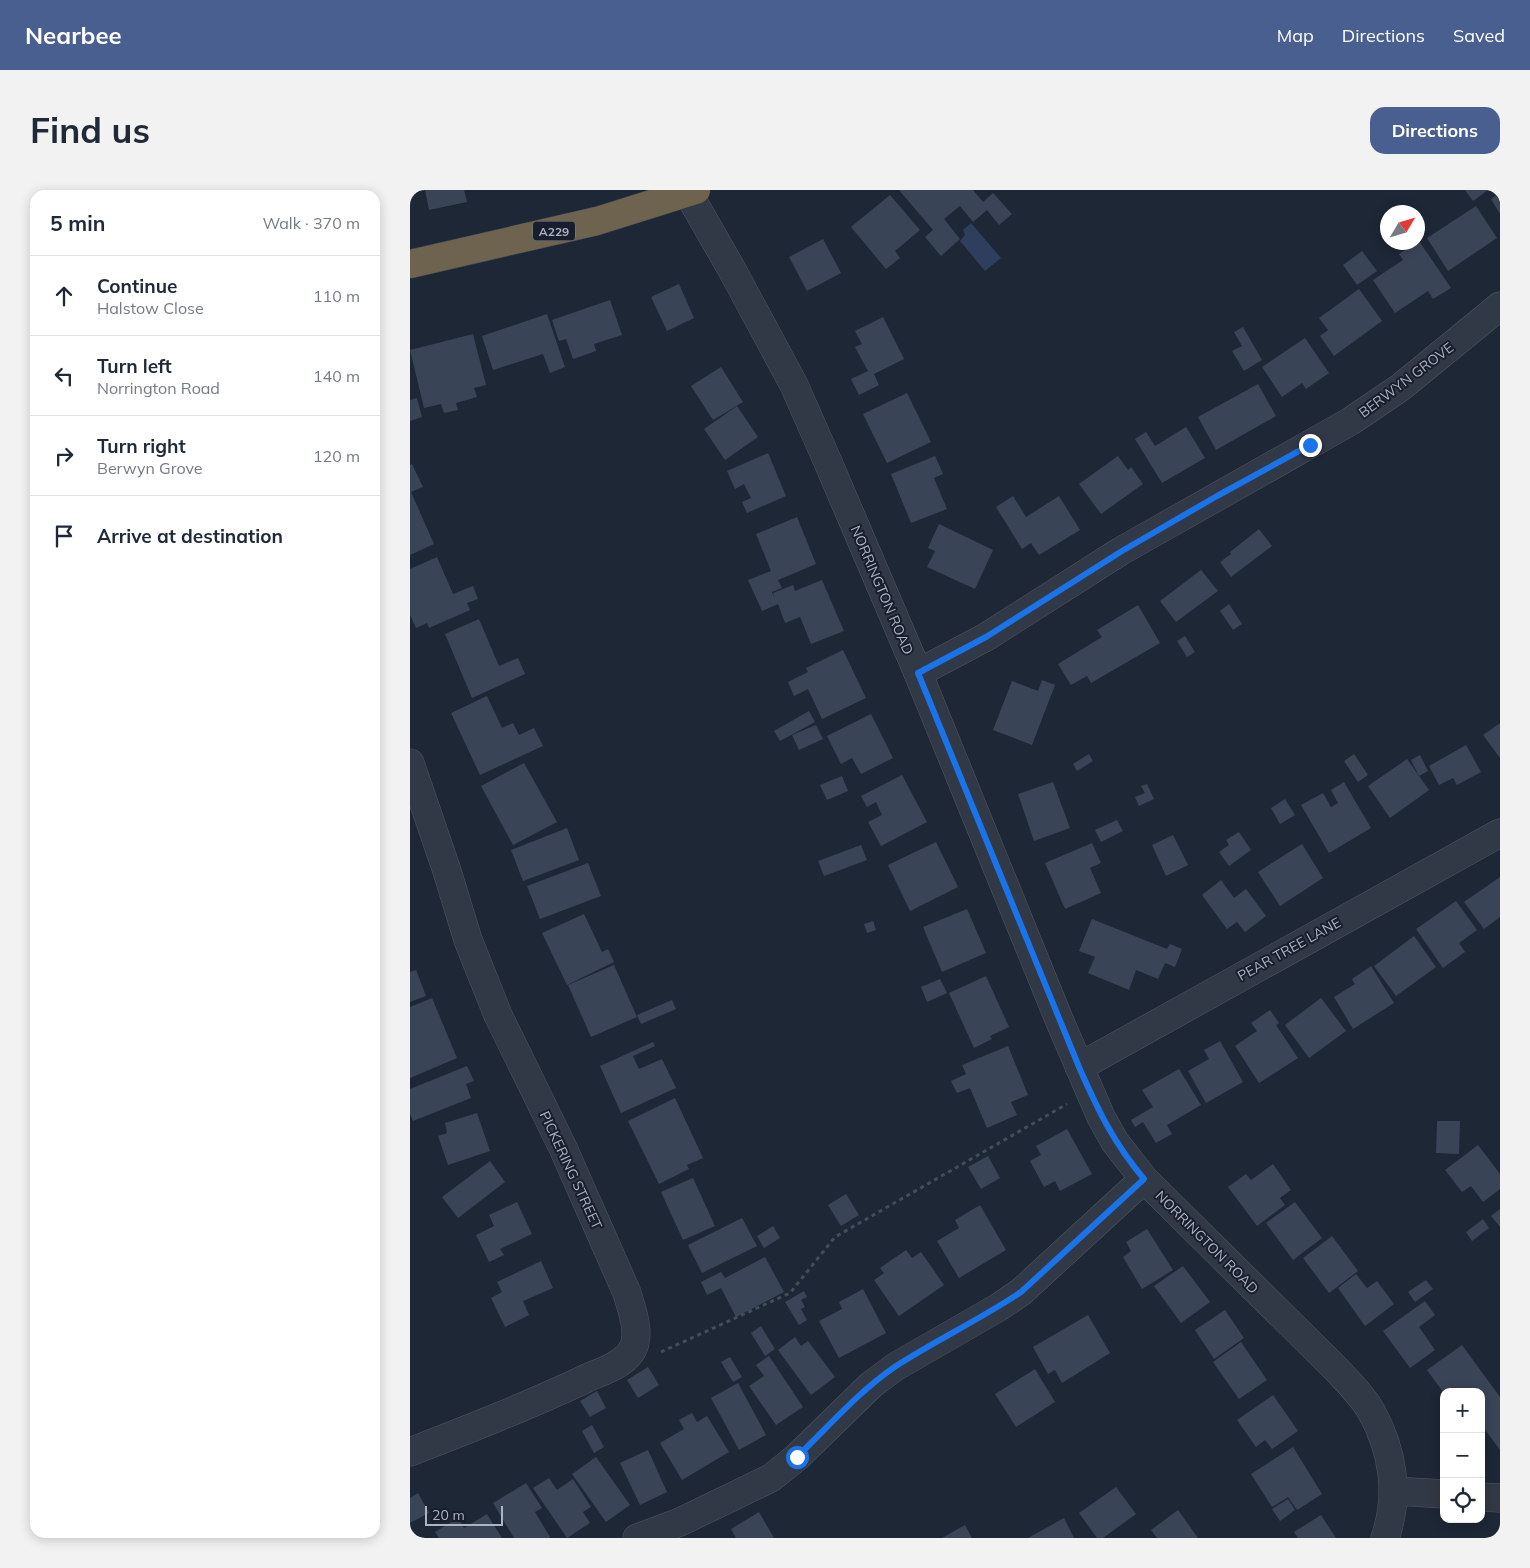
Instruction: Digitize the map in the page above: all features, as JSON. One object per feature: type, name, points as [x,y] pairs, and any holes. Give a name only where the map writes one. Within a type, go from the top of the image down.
[{"type":"highway","name":"A229","points":[[410,264],[598,221],[692,192]]},
{"type":"street","name":"NORRINGTON ROAD","points":[[692,192],[730,268],[794,385],[918,673],[1101,1117],[1115,1142],[1144,1179],[1357,1392],[1370,1410],[1381,1432],[1392,1470],[1394,1491],[1385,1538]]},
{"type":"street","name":"BERWYN GROVE","points":[[918,673],[986,637],[1137,542],[1351,421],[1401,387],[1500,306]]},
{"type":"street","name":"PICKERING STREET","points":[[410,763],[468,940],[498,1016],[563,1148],[627,1293],[634,1318],[635,1334],[631,1352]]},
{"type":"street","name":"PEAR TREE LANE","points":[[1084,1079],[1500,833]]},
{"type":"street","points":[[637,1538],[684,1530],[771,1478],[797,1457],[871,1385],[895,1367],[999,1307],[1021,1292],[1144,1179]]},
{"type":"street","points":[[410,1452],[551,1395],[613,1366],[631,1352]]},
{"type":"street","points":[[1394,1491],[1440,1494]]},
{"type":"street","points":[[1485,1496],[1500,1498]]},
{"type":"path","points":[[631,1352],[643,1360],[790,1293],[835,1236],[1084,1079]]},
{"type":"water","points":[[971,223],[1001,258],[985,271],[960,241],[965,235],[963,230]]},
{"type":"building","points":[[425,190],[464,190],[467,202],[429,210]]},
{"type":"building","points":[[899,190],[973,190],[983,202],[993,193],[1012,214],[999,225],[987,210],[973,222],[960,206],[944,219],[960,239],[941,256],[925,237],[933,230]]},
{"type":"building","points":[[1465,190],[1488,190],[1473,201]]},
{"type":"building","points":[[1500,193],[1500,214],[1491,199]]},
{"type":"building","points":[[890,195],[920,230],[895,251],[900,258],[886,269],[851,227]]},
{"type":"building","points":[[1476,206],[1497,238],[1448,271],[1427,238]]},
{"type":"building","points":[[823,239],[841,273],[807,291],[789,257]]},
{"type":"building","points":[[1405,250],[1425,250],[1451,288],[1433,299],[1428,291],[1395,313],[1373,280],[1403,260],[1399,254]]},
{"type":"building","points":[[1362,251],[1377,271],[1357,285],[1343,265]]},
{"type":"building","points":[[679,284],[694,318],[667,331],[651,297]]},
{"type":"building","points":[[1359,289],[1382,321],[1334,356],[1320,336],[1328,330],[1319,318]]},
{"type":"building","points":[[610,300],[622,335],[594,344],[596,351],[573,359],[566,339],[559,341],[552,320]]},
{"type":"building","points":[[547,314],[565,367],[550,373],[543,354],[493,370],[482,336]]},
{"type":"building","points":[[883,317],[904,359],[874,374],[879,385],[859,395],[851,379],[868,371],[855,347],[862,344],[855,331]]},
{"type":"building","points":[[1243,327],[1262,360],[1244,371],[1232,351],[1242,346],[1234,332]]},
{"type":"building","points":[[473,334],[486,385],[474,388],[477,397],[456,403],[458,410],[444,413],[441,404],[424,408],[410,350]]},
{"type":"building","points":[[1305,338],[1329,373],[1306,389],[1302,383],[1282,397],[1262,367]]},
{"type":"building","points":[[721,367],[743,402],[713,420],[691,386]]},
{"type":"building","points":[[1258,384],[1276,416],[1216,450],[1198,417]]},
{"type":"building","points":[[907,393],[931,442],[887,463],[863,414]]},
{"type":"building","points":[[417,398],[422,417],[410,421],[410,400]]},
{"type":"building","points":[[737,406],[758,437],[725,460],[704,429]]},
{"type":"building","points":[[1186,427],[1205,458],[1162,483],[1135,439],[1146,432],[1155,446]]},
{"type":"building","points":[[768,453],[786,496],[747,513],[742,502],[751,498],[744,484],[735,489],[727,471]]},
{"type":"building","points":[[935,456],[943,474],[934,478],[947,509],[911,523],[891,474]]},
{"type":"building","points":[[1118,456],[1128,470],[1131,467],[1143,484],[1101,514],[1079,484]]},
{"type":"building","points":[[412,464],[423,487],[411,492],[434,544],[410,555],[410,465]]},
{"type":"building","points":[[1013,496],[1026,517],[1059,496],[1080,530],[1039,555],[1031,543],[1022,549],[996,507]]},
{"type":"building","points":[[797,517],[816,564],[778,580],[782,588],[772,592],[775,600],[773,593],[793,585],[795,591],[822,580],[844,631],[811,644],[800,617],[785,623],[778,604],[762,611],[748,580],[771,571],[756,534]]},
{"type":"building","points":[[939,524],[993,550],[975,589],[927,567],[935,551],[928,548]]},
{"type":"building","points":[[1259,529],[1272,546],[1231,577],[1220,562]]},
{"type":"building","points":[[437,557],[453,594],[473,586],[478,599],[467,603],[470,610],[429,628],[427,623],[416,628],[410,615],[410,569]]},
{"type":"building","points":[[1201,570],[1218,591],[1176,622],[1160,601]]},
{"type":"building","points":[[1229,604],[1242,624],[1233,630],[1220,611]]},
{"type":"building","points":[[1138,605],[1160,643],[1091,683],[1087,676],[1071,685],[1058,664],[1102,637],[1097,630]]},
{"type":"building","points":[[479,619],[499,666],[518,658],[525,674],[472,698],[445,634]]},
{"type":"building","points":[[1185,636],[1195,652],[1187,657],[1177,641]]},
{"type":"building","points":[[843,650],[866,698],[822,719],[808,689],[794,696],[788,682],[808,672],[806,668]]},
{"type":"building","points":[[1042,680],[1055,685],[1032,745],[993,730],[1012,681],[1038,691]]},
{"type":"building","points":[[487,696],[502,728],[513,723],[519,735],[534,728],[543,746],[480,775],[451,713]]},
{"type":"building","points":[[809,711],[815,722],[780,741],[774,731]]},
{"type":"building","points":[[871,714],[893,758],[861,774],[852,758],[841,764],[827,736]]},
{"type":"building","points":[[1500,723],[1500,758],[1483,735]]},
{"type":"building","points":[[816,725],[823,739],[799,750],[792,735]]},
{"type":"building","points":[[1466,745],[1481,772],[1457,785],[1453,778],[1439,785],[1429,766]]},
{"type":"building","points":[[1089,754],[1093,761],[1077,771],[1073,764]]},
{"type":"building","points":[[1354,754],[1368,775],[1358,782],[1344,761]]},
{"type":"building","points":[[1420,755],[1428,771],[1419,776],[1411,760]]},
{"type":"building","points":[[1407,759],[1429,790],[1390,818],[1368,786]]},
{"type":"building","points":[[524,763],[557,822],[513,845],[481,786]]},
{"type":"building","points":[[902,775],[927,822],[881,846],[868,822],[882,815],[876,802],[867,807],[861,796]]},
{"type":"building","points":[[842,776],[848,791],[827,800],[820,785]]},
{"type":"building","points":[[1053,782],[1070,828],[1034,841],[1018,794]]},
{"type":"building","points":[[1344,782],[1371,828],[1329,853],[1301,805],[1323,793],[1331,807],[1338,803],[1331,790]]},
{"type":"building","points":[[1147,784],[1154,799],[1139,806],[1135,797],[1145,793],[1141,786]]},
{"type":"building","points":[[1285,799],[1295,815],[1280,824],[1271,808]]},
{"type":"building","points":[[1117,820],[1123,831],[1101,842],[1095,830]]},
{"type":"building","points":[[567,828],[579,860],[523,881],[511,850]]},
{"type":"building","points":[[1239,832],[1251,850],[1229,866],[1219,852],[1229,845],[1226,840]]},
{"type":"building","points":[[1173,835],[1188,865],[1166,876],[1152,845]]},
{"type":"building","points":[[936,842],[958,887],[910,911],[888,865]]},
{"type":"building","points":[[1092,843],[1101,863],[1090,868],[1101,893],[1065,909],[1045,863]]},
{"type":"building","points":[[1302,844],[1323,878],[1280,906],[1258,872]]},
{"type":"building","points":[[861,845],[867,860],[824,876],[818,861]]},
{"type":"building","points":[[588,863],[601,896],[540,919],[527,886]]},
{"type":"building","points":[[1500,877],[1500,917],[1484,929],[1464,902]]},
{"type":"building","points":[[1221,880],[1234,898],[1246,889],[1266,916],[1245,932],[1237,922],[1227,929],[1202,895]]},
{"type":"building","points":[[1456,901],[1477,930],[1459,943],[1465,952],[1443,968],[1416,929]]},
{"type":"building","points":[[967,909],[986,953],[942,972],[923,927]]},
{"type":"building","points":[[584,914],[602,952],[608,949],[614,962],[567,985],[542,933]]},
{"type":"building","points":[[1092,919],[1167,949],[1170,944],[1182,949],[1175,967],[1165,963],[1158,979],[1136,970],[1129,990],[1088,973],[1095,957],[1079,951]]},
{"type":"building","points":[[873,921],[876,930],[867,933],[864,924]]},
{"type":"building","points":[[1414,936],[1436,967],[1396,996],[1374,966]]},
{"type":"building","points":[[614,965],[637,1017],[591,1037],[568,985]]},
{"type":"building","points":[[1371,966],[1394,1003],[1353,1029],[1334,997],[1355,984],[1352,979]]},
{"type":"building","points":[[416,970],[426,996],[410,1002],[410,972]]},
{"type":"building","points":[[986,976],[1009,1027],[990,1036],[992,1039],[974,1048],[949,993]]},
{"type":"building","points":[[940,979],[947,993],[927,1002],[921,987]]},
{"type":"building","points":[[432,998],[457,1058],[410,1078],[410,1007]]},
{"type":"building","points":[[1321,998],[1346,1031],[1309,1058],[1285,1025]]},
{"type":"building","points":[[672,1000],[676,1009],[641,1024],[637,1015]]},
{"type":"building","points":[[1270,1010],[1279,1023],[1276,1025],[1298,1058],[1259,1083],[1235,1046],[1257,1031],[1251,1023]]},
{"type":"building","points":[[1220,1041],[1243,1082],[1206,1103],[1188,1071],[1209,1059],[1204,1050]]},
{"type":"building","points":[[653,1042],[655,1046],[633,1056],[639,1069],[662,1059],[676,1088],[621,1113],[600,1066]]},
{"type":"building","points":[[1008,1046],[1028,1095],[1011,1102],[1017,1115],[987,1128],[970,1088],[957,1093],[951,1081],[966,1074],[962,1065]]},
{"type":"building","points":[[467,1066],[474,1081],[466,1084],[471,1098],[413,1121],[410,1114],[410,1089]]},
{"type":"building","points":[[1179,1069],[1201,1105],[1167,1125],[1172,1134],[1156,1143],[1143,1122],[1135,1127],[1131,1120],[1153,1107],[1142,1090]]},
{"type":"building","points":[[675,1098],[703,1158],[687,1165],[689,1169],[659,1184],[628,1121]]},
{"type":"building","points":[[477,1113],[490,1151],[448,1165],[438,1136],[447,1133],[445,1123]]},
{"type":"building","points":[[1437,1121],[1460,1121],[1459,1154],[1436,1153]]},
{"type":"building","points":[[1067,1129],[1092,1174],[1060,1191],[1055,1181],[1044,1187],[1030,1161],[1041,1155],[1036,1146]]},
{"type":"building","points":[[1478,1145],[1500,1174],[1500,1189],[1483,1202],[1471,1186],[1462,1192],[1445,1170]]},
{"type":"building","points":[[988,1156],[1000,1178],[981,1189],[968,1167]]},
{"type":"building","points":[[490,1161],[505,1182],[458,1218],[442,1197]]},
{"type":"building","points":[[1273,1164],[1291,1190],[1280,1198],[1285,1205],[1257,1226],[1228,1187],[1246,1174],[1251,1180]]},
{"type":"building","points":[[693,1178],[715,1226],[683,1240],[661,1192]]},
{"type":"building","points":[[846,1194],[859,1215],[841,1226],[828,1205]]},
{"type":"building","points":[[517,1202],[532,1234],[500,1249],[504,1255],[489,1262],[476,1235],[494,1226],[489,1215]]},
{"type":"building","points":[[1295,1202],[1322,1238],[1293,1260],[1266,1223]]},
{"type":"building","points":[[980,1205],[1006,1250],[959,1278],[937,1241],[959,1228],[955,1220]]},
{"type":"building","points":[[1500,1209],[1500,1227],[1491,1216]]},
{"type":"building","points":[[742,1218],[757,1246],[702,1273],[688,1245]]},
{"type":"building","points":[[1483,1219],[1489,1228],[1472,1241],[1466,1232]]},
{"type":"building","points":[[773,1226],[780,1238],[764,1248],[757,1236]]},
{"type":"building","points":[[1147,1229],[1173,1270],[1142,1289],[1123,1257],[1131,1251],[1126,1242]]},
{"type":"building","points":[[1332,1236],[1358,1271],[1329,1293],[1303,1258]]},
{"type":"building","points":[[906,1250],[912,1258],[921,1252],[944,1285],[899,1316],[874,1280],[884,1273],[880,1268]]},
{"type":"building","points":[[765,1257],[784,1292],[736,1317],[721,1288],[707,1295],[701,1282],[721,1272],[725,1278]]},
{"type":"building","points":[[541,1261],[553,1288],[523,1301],[529,1315],[505,1327],[491,1298],[502,1292],[497,1282]]},
{"type":"building","points":[[1183,1266],[1210,1302],[1181,1323],[1154,1286]]},
{"type":"building","points":[[1356,1274],[1367,1288],[1377,1281],[1394,1304],[1365,1326],[1338,1288]]},
{"type":"building","points":[[1426,1280],[1433,1289],[1415,1302],[1408,1292]]},
{"type":"building","points":[[863,1289],[886,1333],[839,1358],[819,1321],[842,1309],[839,1302]]},
{"type":"building","points":[[804,1291],[807,1297],[801,1300],[805,1307],[801,1309],[807,1320],[799,1325],[785,1302]]},
{"type":"building","points":[[1425,1301],[1435,1315],[1419,1327],[1435,1350],[1410,1368],[1383,1331]]},
{"type":"building","points":[[1225,1310],[1244,1338],[1214,1359],[1195,1330]]},
{"type":"building","points":[[1088,1315],[1110,1353],[1062,1383],[1055,1370],[1048,1374],[1033,1347]]},
{"type":"building","points":[[761,1326],[775,1349],[765,1356],[751,1333]]},
{"type":"building","points":[[795,1337],[801,1346],[808,1341],[835,1377],[811,1395],[778,1350]]},
{"type":"building","points":[[1241,1342],[1267,1380],[1239,1399],[1213,1362]]},
{"type":"building","points":[[1462,1345],[1500,1397],[1500,1450],[1485,1429],[1485,1388],[1440,1388],[1427,1370]]},
{"type":"building","points":[[769,1356],[803,1407],[776,1425],[749,1386],[764,1376],[756,1365]]},
{"type":"building","points":[[730,1357],[742,1377],[733,1382],[721,1362]]},
{"type":"building","points":[[648,1367],[659,1385],[638,1398],[627,1380]]},
{"type":"building","points":[[1035,1369],[1055,1402],[1016,1427],[995,1394]]},
{"type":"building","points":[[738,1383],[766,1435],[739,1450],[711,1398]]},
{"type":"building","points":[[597,1391],[606,1408],[590,1417],[580,1401]]},
{"type":"building","points":[[1273,1395],[1298,1431],[1272,1449],[1265,1440],[1256,1447],[1237,1420]]},
{"type":"building","points":[[692,1413],[697,1422],[707,1416],[729,1452],[682,1480],[660,1443],[684,1429],[679,1420]]},
{"type":"building","points":[[592,1425],[604,1447],[594,1453],[582,1431]]},
{"type":"building","points":[[1293,1447],[1322,1494],[1297,1510],[1288,1497],[1272,1507],[1251,1474]]},
{"type":"building","points":[[648,1450],[667,1492],[640,1505],[620,1463]]},
{"type":"building","points":[[596,1457],[630,1505],[606,1522],[572,1474]]},
{"type":"building","points":[[549,1478],[557,1490],[573,1479],[591,1507],[583,1512],[590,1523],[567,1538],[533,1488]]},
{"type":"building","points":[[526,1483],[542,1508],[535,1512],[549,1538],[514,1538],[493,1503]]},
{"type":"building","points":[[1116,1487],[1136,1514],[1103,1538],[1097,1538],[1079,1513]]},
{"type":"building","points":[[418,1493],[429,1513],[410,1523],[410,1498]]},
{"type":"building","points":[[1288,1499],[1295,1510],[1280,1521],[1272,1509]]},
{"type":"building","points":[[1178,1510],[1198,1538],[1157,1538],[1151,1530]]},
{"type":"building","points":[[759,1512],[774,1538],[736,1538],[731,1529]]},
{"type":"building","points":[[487,1514],[502,1538],[439,1538],[435,1532],[458,1518],[464,1528]]},
{"type":"building","points":[[1321,1515],[1336,1538],[1298,1538],[1294,1532]]},
{"type":"building","points":[[1064,1518],[1074,1538],[1028,1538]]},
{"type":"building","points":[[965,1525],[972,1538],[942,1538]]},
{"type":"route","points":[[797,1457],[871,1385],[895,1367],[999,1307],[1021,1292],[1144,1179],[1115,1142],[1101,1117],[918,673],[986,637],[1122,551],[1310,445]]}]
